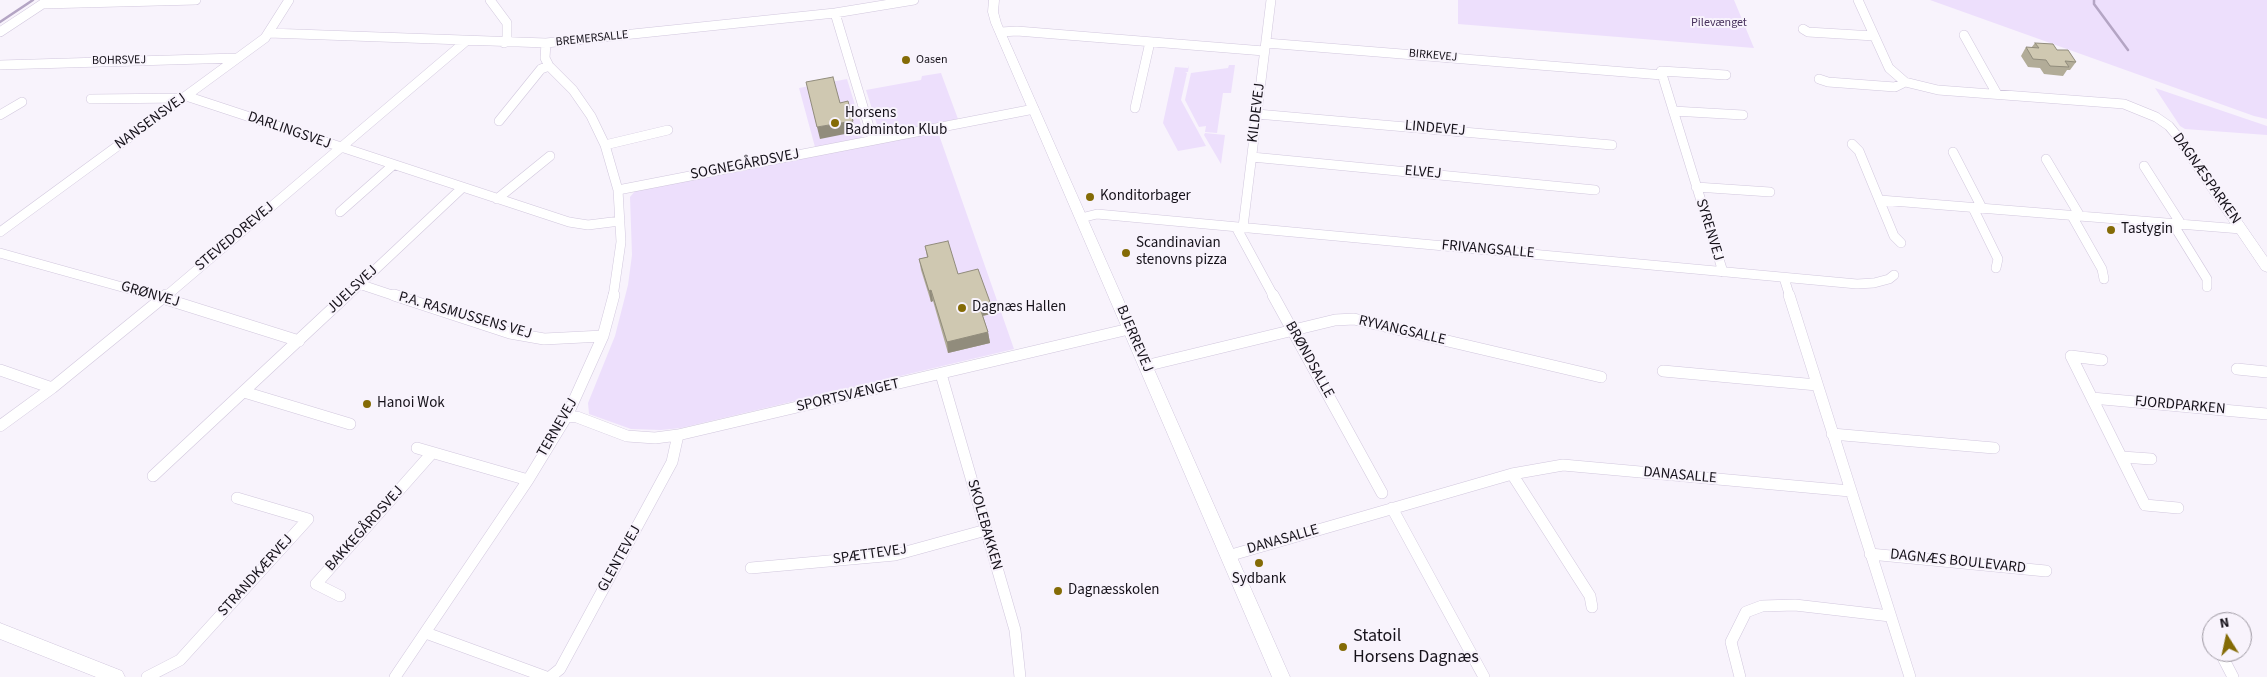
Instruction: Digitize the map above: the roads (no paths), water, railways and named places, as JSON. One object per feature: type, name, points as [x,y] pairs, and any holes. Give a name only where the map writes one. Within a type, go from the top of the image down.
[{"type":"street","points":[[0,32],[46,2],[196,0]]},
{"type":"street","name":"NANSENSVEJ","points":[[0,232],[237,58],[268,33],[289,0]]},
{"type":"street","points":[[490,0],[507,23],[507,39],[504,44]]},
{"type":"street","name":"BREMERSALLE","points":[[268,33],[504,44],[546,43],[835,13],[914,0]]},
{"type":"street","name":"BJERREVEJ","points":[[994,0],[993,12],[1001,32],[1281,677]]},
{"type":"street","name":"KILDEVEJ","points":[[1239,227],[1252,157],[1271,0]]},
{"type":"street","points":[[1858,0],[1889,68],[1905,82]]},
{"type":"street","points":[[835,13],[873,140]]},
{"type":"street","points":[[1803,29],[1808,32],[1874,36]]},
{"type":"street","name":"BIRKEVEJ","points":[[1001,32],[1017,31],[1150,42],[1265,47],[1599,69],[1662,75]]},
{"type":"street","points":[[1964,35],[1997,94]]},
{"type":"street","name":"STEVEDOREVEJ","points":[[0,426],[52,388],[163,298],[465,42]]},
{"type":"street","points":[[1135,108],[1150,42]]},
{"type":"street","points":[[499,121],[541,69],[549,66],[545,58],[546,43]]},
{"type":"street","name":"BOHRSVEJ","points":[[0,65],[237,58]]},
{"type":"street","name":"TERNEVEJ","points":[[396,677],[528,480],[568,416],[603,336],[612,306],[619,263],[620,221],[618,190],[605,145],[591,116],[573,90],[549,66]]},
{"type":"street","points":[[1662,75],[1661,71],[1726,74]]},
{"type":"street","name":"SYRENVEJ","points":[[1662,75],[1722,272]]},
{"type":"street","name":"DAGNÆSPARKEN","points":[[1820,79],[1828,82],[1895,88],[1905,82],[1938,90],[2124,104],[2156,117],[2169,126],[2241,229]]},
{"type":"street","name":"DARLINGSVEJ","points":[[91,99],[185,97],[392,166],[569,222],[588,225],[620,221]]},
{"type":"street","points":[[0,115],[22,102]]},
{"type":"street","name":"SOGNEGÅRDSVEJ","points":[[618,190],[1034,109]]},
{"type":"street","points":[[1673,111],[1742,115]]},
{"type":"street","name":"LINDEVEJ","points":[[1257,114],[1612,145]]},
{"type":"street","points":[[605,145],[668,130]]},
{"type":"street","points":[[1852,144],[1859,151],[1894,236],[1901,243]]},
{"type":"street","points":[[1953,152],[1998,259],[1996,268]]},
{"type":"street","points":[[497,199],[550,156]]},
{"type":"street","name":"ELVEJ","points":[[1252,157],[1595,190]]},
{"type":"street","points":[[2046,159],[2076,216],[2102,270],[2104,279]]},
{"type":"street","points":[[340,212],[392,166]]},
{"type":"street","points":[[2144,166],[2207,279],[2207,287]]},
{"type":"street","name":"SYRENVEJ","points":[[1696,187],[1770,192]]},
{"type":"street","name":"JUELSVEJ","points":[[153,476],[462,188]]},
{"type":"street","name":"DAGNÆSPARKEN","points":[[1880,200],[2241,229]]},
{"type":"street","name":"FRIVANGSALLE","points":[[1081,218],[1097,214],[1857,284],[1874,283],[1889,279],[1894,275]]},
{"type":"street","name":"BRØNDSALLE","points":[[1239,227],[1292,330],[1382,493]]},
{"type":"street","points":[[2241,229],[2267,267]]},
{"type":"street","name":"GRØNVEJ","points":[[0,253],[163,298],[299,341]]},
{"type":"street","name":"DAGNÆS BOULEVARD","points":[[1784,278],[1850,492],[1910,677]]},
{"type":"street","name":"P.A. RASMUSSENS VEJ","points":[[359,284],[510,333],[544,339],[603,336]]},
{"type":"street","name":"RYVANGSALLE","points":[[1145,366],[1335,320],[1354,319],[1601,377]]},
{"type":"street","name":"SPORTSVÆNGET","points":[[568,416],[577,417],[627,436],[655,438],[941,374],[1129,329]]},
{"type":"street","points":[[2102,360],[2071,356],[2144,505],[2178,508]]},
{"type":"street","points":[[2237,369],[2267,372]]},
{"type":"street","points":[[0,370],[52,388]]},
{"type":"street","points":[[1663,371],[1817,385]]},
{"type":"street","name":"SKOLEBAKKEN","points":[[941,374],[1015,630],[1020,677]]},
{"type":"street","points":[[244,392],[350,424]]},
{"type":"street","name":"FJORDPARKEN","points":[[2092,398],[2267,414]]},
{"type":"street","name":"GLENTEVEJ","points":[[550,677],[560,669],[672,462],[678,434]]},
{"type":"street","points":[[1832,434],[1994,448]]},
{"type":"street","points":[[417,448],[528,480]]},
{"type":"street","name":"BAKKEGÅRDSVEJ","points":[[340,596],[316,584],[432,453]]},
{"type":"street","points":[[2122,457],[2151,459]]},
{"type":"street","name":"DANASALLE","points":[[1228,556],[1512,474],[1564,465],[1850,492]]},
{"type":"street","points":[[1512,474],[1590,596],[1592,607]]},
{"type":"street","name":"STRANDKÆRVEJ","points":[[147,677],[180,660],[308,519],[237,498]]},
{"type":"street","points":[[1392,508],[1484,677]]},
{"type":"street","name":"SPÆTTEVEJ","points":[[751,568],[895,555],[986,530]]},
{"type":"street","name":"DAGNÆS BOULEVARD","points":[[1870,554],[2046,571]]},
{"type":"street","points":[[1740,677],[1731,642],[1746,612],[1762,606],[1795,605],[1890,616]]},
{"type":"street","points":[[0,631],[116,677]]},
{"type":"street","points":[[426,633],[546,677]]},
{"type":"street","points":[[2225,662],[2232,677]]},
{"type":"waterway","points":[[0,22],[33,0]]},
{"type":"waterway","points":[[2094,0],[2094,4],[2128,50]]},
{"type":"place","name":"Oasen","points":[[906,60]]},
{"type":"place","name":"Horsens Badminton Klub","points":[[835,123]]},
{"type":"place","name":"Konditorbager","points":[[1090,197]]},
{"type":"place","name":"Tastygin","points":[[2111,230]]},
{"type":"place","name":"Scandinavian stenovns pizza","points":[[1126,253]]},
{"type":"place","name":"Dagnæs Hallen","points":[[962,308]]},
{"type":"place","name":"Hanoi Wok","points":[[367,404]]},
{"type":"place","name":"Sydbank","points":[[1259,563]]},
{"type":"place","name":"Dagnæsskolen","points":[[1058,591]]},
{"type":"place","name":"Statoil Horsens Dagnæs","points":[[1343,647]]},
{"type":"park label","name":"Pilevænget","points":[[1719,23]]}]
